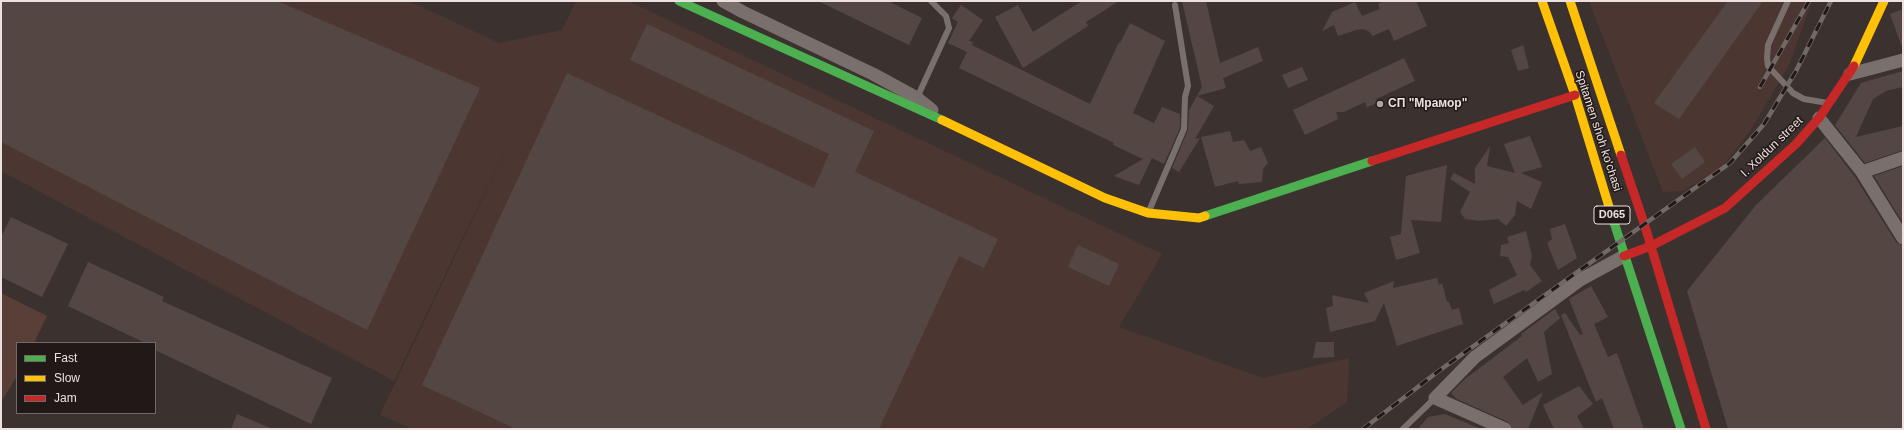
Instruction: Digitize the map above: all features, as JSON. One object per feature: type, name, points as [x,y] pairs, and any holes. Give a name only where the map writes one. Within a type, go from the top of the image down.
[{"type":"street","points":[[679,1],[952,125],[1105,198],[1148,213],[1199,218],[1575,96]]},
{"type":"street","points":[[723,1],[742,12],[873,74],[916,98],[952,125]]},
{"type":"street","name":"Spitamen shoh ko'chasi","points":[[1542,1],[1575,96],[1624,256],[1680,429]]},
{"type":"street","name":"Spitamen shoh ko'chasi","points":[[1570,1],[1651,246],[1706,429]]},
{"type":"street","name":"I. Xoldun street","points":[[1624,256],[1651,246],[1725,208],[1796,144],[1819,118],[1850,74],[1884,1]]},
{"type":"street","points":[[1850,74],[1903,60]]},
{"type":"street","points":[[1819,118],[1862,172],[1903,238]]},
{"type":"street","points":[[1862,172],[1903,158]]},
{"type":"street","points":[[1505,429],[1435,398],[1475,357],[1580,280],[1624,256]]},
{"type":"lane","points":[[916,98],[949,28],[946,16],[931,1]]},
{"type":"lane","points":[[1788,1],[1768,45],[1768,66],[1793,93],[1804,99],[1830,103]]},
{"type":"lane","points":[[1148,213],[1184,129],[1185,97],[1188,86],[1175,5]]},
{"type":"lane","points":[[1403,429],[1435,398]]},
{"type":"shaded area","points":[[1,1],[409,1],[499,43],[562,30],[576,1],[628,1],[1162,254],[1119,327],[1263,378],[1349,358],[1347,402],[1307,429],[413,429],[380,415],[522,115],[394,381],[1,171]]},
{"type":"shaded area","points":[[1589,1],[1812,1],[1789,65],[1750,131],[1722,167],[1683,191],[1663,192]]},
{"type":"shaded area","points":[[1,293],[47,316],[34,342],[16,342],[16,378],[1,402]]},
{"type":"building","points":[[1,1],[277,1],[480,88],[367,330],[1,142]]},
{"type":"building","points":[[818,1],[888,1],[922,18],[909,45]]},
{"type":"building","points":[[1082,1],[1119,1],[1086,22],[1088,26],[1023,68],[995,17],[1018,5],[1033,32]]},
{"type":"building","points":[[1182,1],[1206,1],[1220,63],[1258,47],[1263,61],[1223,78],[1226,88],[1197,96],[1214,106],[1195,139],[1200,138],[1179,172],[1172,168],[1188,130],[1189,110],[1202,87]]},
{"type":"building","points":[[1384,1],[1416,1],[1427,26],[1394,41],[1389,29],[1372,36],[1370,32],[1363,29],[1338,36],[1334,25],[1322,31],[1332,12],[1355,2],[1362,16],[1380,9],[1378,4]]},
{"type":"building","points":[[1728,1],[1763,1],[1679,119],[1654,103]]},
{"type":"building","points":[[961,5],[983,20],[969,41],[973,42],[972,45],[1090,104],[1119,42],[1120,43],[1130,23],[1165,41],[1133,113],[1154,123],[1162,107],[1180,114],[1180,128],[1164,164],[1152,158],[1139,185],[1114,176],[1143,159],[1113,145],[1114,143],[959,68],[967,52],[948,43],[958,22],[952,18]]},
{"type":"building","points":[[1903,9],[1903,47],[1902,47],[1890,14]]},
{"type":"building","points":[[647,24],[874,131],[855,172],[998,239],[984,268],[959,256],[879,429],[516,429],[422,385],[567,73],[814,188],[829,154],[630,60]]},
{"type":"building","points":[[1523,45],[1529,68],[1518,71],[1511,50]]},
{"type":"building","points":[[1404,58],[1415,81],[1376,99],[1378,103],[1367,107],[1365,102],[1344,112],[1336,112],[1338,119],[1305,135],[1293,110]]},
{"type":"building","points":[[1302,67],[1308,80],[1288,88],[1282,75]]},
{"type":"building","points":[[1903,71],[1903,87],[1886,91],[1873,99],[1856,137],[1903,126],[1903,150],[1865,163],[1835,125],[1861,83]]},
{"type":"building","points":[[1230,131],[1233,142],[1244,140],[1250,151],[1261,147],[1268,163],[1263,169],[1262,182],[1239,184],[1238,181],[1215,187],[1201,137]]},
{"type":"building","points":[[1530,136],[1542,167],[1521,173],[1542,182],[1531,209],[1517,201],[1515,215],[1506,226],[1498,219],[1479,221],[1465,219],[1460,212],[1470,192],[1450,179],[1454,173],[1475,184],[1475,168],[1490,146],[1487,166],[1515,173],[1504,144]]},
{"type":"building","points":[[1825,138],[1855,177],[1896,242],[1903,246],[1903,429],[1728,429],[1687,291],[1756,205]]},
{"type":"building","points":[[1695,147],[1705,162],[1682,179],[1671,164]]},
{"type":"building","points":[[1447,165],[1441,222],[1411,220],[1420,253],[1396,260],[1390,237],[1401,234],[1406,176]]},
{"type":"building","points":[[1903,166],[1903,223],[1874,176]]},
{"type":"building","points":[[11,217],[68,244],[42,297],[1,277],[1,237]]},
{"type":"building","points":[[1565,224],[1577,258],[1558,270],[1547,243],[1552,239],[1550,229]]},
{"type":"building","points":[[1526,231],[1532,256],[1530,265],[1542,281],[1526,292],[1524,290],[1494,304],[1489,290],[1517,275],[1508,257],[1500,256],[1501,245],[1509,243],[1507,237]]},
{"type":"building","points":[[1078,245],[1119,264],[1109,286],[1068,267]]},
{"type":"building","points":[[88,262],[164,297],[162,301],[332,378],[311,424],[156,350],[156,342],[143,342],[68,306]]},
{"type":"building","points":[[1437,278],[1439,285],[1442,283],[1447,302],[1449,302],[1452,310],[1459,308],[1463,324],[1397,346],[1384,303],[1375,321],[1330,332],[1326,308],[1333,306],[1332,295],[1369,303],[1364,293],[1394,281],[1393,288]]},
{"type":"building","points":[[1591,286],[1608,317],[1594,324],[1608,357],[1617,353],[1644,429],[1614,429],[1602,398],[1596,402],[1561,315],[1565,313],[1580,335],[1583,334],[1569,299]]},
{"type":"building","points":[[1555,309],[1560,318],[1544,332],[1552,374],[1538,382],[1527,358],[1503,377],[1523,405],[1543,392],[1528,429],[1513,429],[1508,422],[1457,399],[1451,393],[1465,379]]},
{"type":"building","points":[[1316,342],[1334,342],[1334,357],[1313,358]]},
{"type":"building","points":[[1579,386],[1593,404],[1577,416],[1584,429],[1554,429],[1543,405]]},
{"type":"building","points":[[237,414],[273,429],[231,429]]},
{"type":"building","points":[[1445,414],[1481,429],[1418,429],[1428,417]]},
{"type":"railway","points":[[1760,87],[1809,1]]},
{"type":"railway","points":[[1363,429],[1440,370],[1730,163],[1764,124],[1796,71],[1831,1]]},
{"type":"traffic: fast","points":[[679,1],[942,120]]},
{"type":"traffic: fast","points":[[1205,216],[1372,161]]},
{"type":"traffic: fast","points":[[1610,210],[1681,429]]},
{"type":"traffic: slow","points":[[1542,1],[1575,95],[1610,210]]},
{"type":"traffic: slow","points":[[1570,1],[1621,155]]},
{"type":"traffic: slow","points":[[1854,66],[1884,1]]},
{"type":"traffic: slow","points":[[942,120],[1105,198],[1148,213],[1199,218],[1205,216]]},
{"type":"traffic: jam","points":[[1624,256],[1651,246],[1725,208],[1796,144],[1819,118],[1854,66]]},
{"type":"traffic: jam","points":[[1372,161],[1575,95]]},
{"type":"traffic: jam","points":[[1621,155],[1644,223],[1706,429]]},
{"type":"place","name":"СП \"Мрамор\"","points":[[1380,104]]}]
